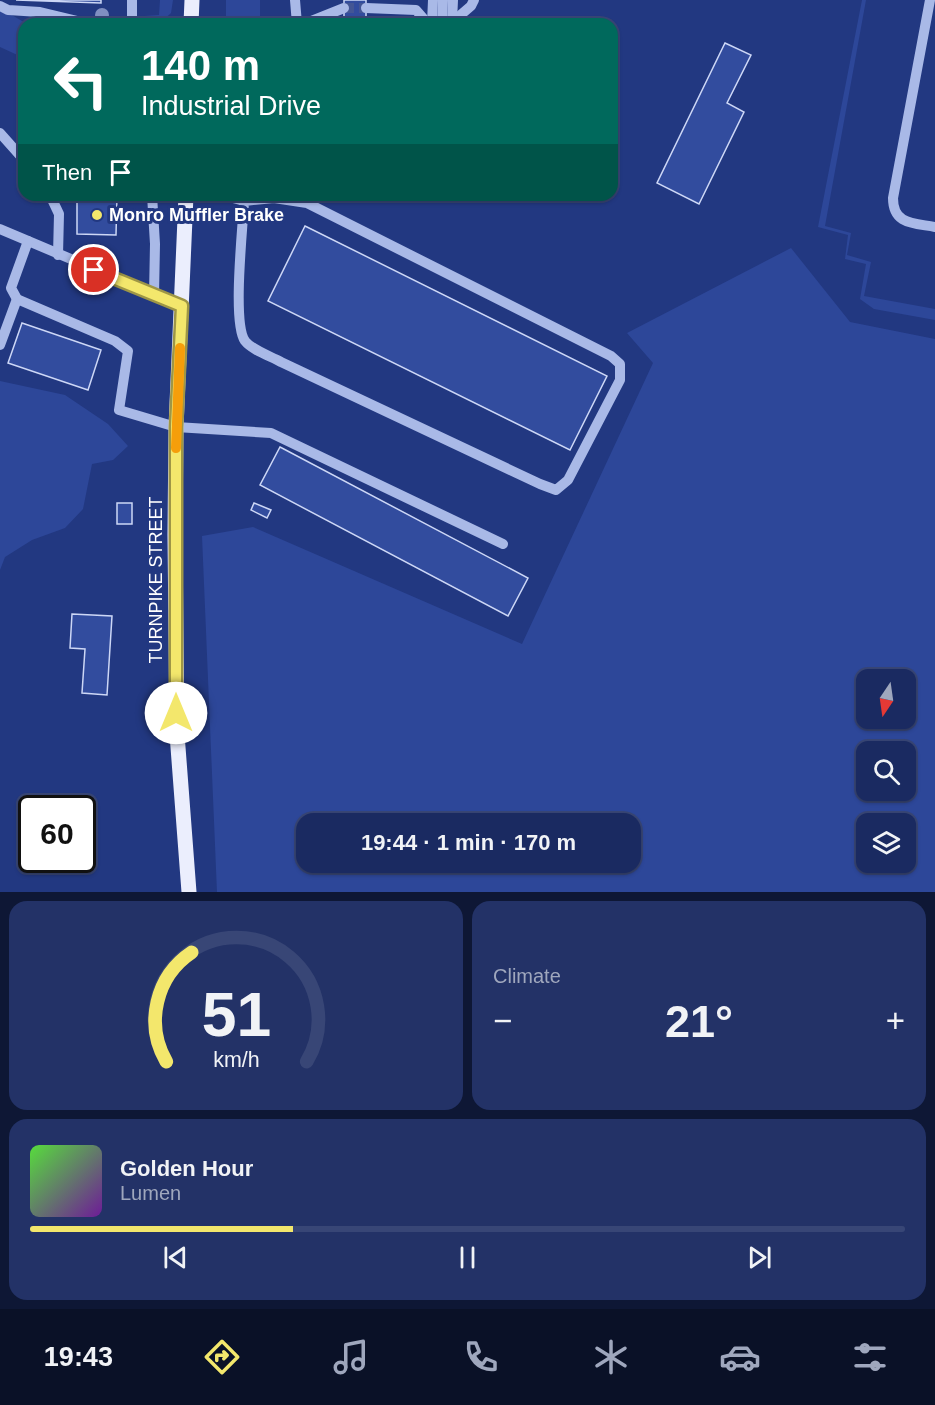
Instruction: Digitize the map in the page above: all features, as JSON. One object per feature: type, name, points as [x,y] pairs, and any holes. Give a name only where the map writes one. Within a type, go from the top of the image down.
[{"type":"main road","points":[[191,18],[192,0]]},
{"type":"main road","name":"TURNPIKE STREET","points":[[186,201],[176,427],[177,734],[189,892]]},
{"type":"street","points":[[132,0],[132,18]]},
{"type":"street","points":[[295,0],[296,18]]},
{"type":"street","points":[[449,18],[453,0]]},
{"type":"street","points":[[464,0],[464,12]]},
{"type":"street","points":[[455,18],[474,0]]},
{"type":"street","points":[[930,0],[893,208],[902,219],[935,227]]},
{"type":"street","points":[[435,1],[445,18]]},
{"type":"street","points":[[433,18],[435,1]]},
{"type":"street","points":[[0,6],[8,10],[40,12],[65,18]]},
{"type":"street","points":[[319,18],[344,8]]},
{"type":"street","points":[[366,8],[416,10],[423,18]]},
{"type":"street","points":[[0,133],[18,153]]},
{"type":"street","points":[[53,201],[59,214],[58,255]]},
{"type":"street","points":[[152,201],[154,295]]},
{"type":"street","points":[[244,201],[238,316],[244,340],[281,362],[540,484],[556,490],[568,480],[620,380],[620,364],[610,356],[307,203],[294,201]]},
{"type":"street","points":[[0,229],[182,306]]},
{"type":"street","points":[[28,242],[11,288],[17,298],[115,341],[128,351],[119,410],[176,427],[272,433],[503,544]]},
{"type":"street","points":[[0,345],[17,298]]},
{"type":"shaded area","points":[[160,0],[173,0],[171,13],[166,18],[144,18],[144,16],[159,15]]},
{"type":"shaded area","points":[[226,0],[260,0],[260,18],[226,18]]},
{"type":"shaded area","points":[[862,0],[866,0],[825,226],[851,233],[847,255],[871,262],[864,296],[935,309],[935,320],[874,309],[860,299],[866,264],[845,259],[848,235],[818,227]]},
{"type":"shaded area","points":[[0,8],[18,19],[18,55],[0,47]]},
{"type":"shaded area","points":[[791,248],[850,322],[935,339],[935,892],[217,892],[202,536],[253,527],[522,644],[653,363],[627,333]]},
{"type":"shaded area","points":[[0,381],[65,395],[108,424],[128,446],[113,460],[92,464],[83,509],[65,528],[32,540],[5,557],[0,570]]},
{"type":"building","points":[[16,0],[101,0],[101,3]]},
{"type":"building","points":[[344,0],[366,0],[366,18],[344,18]]},
{"type":"building","points":[[725,43],[751,55],[727,103],[744,112],[699,204],[657,183]]},
{"type":"building","name":"Monro Muffler Brake","points":[[77,201],[117,201],[116,235],[77,234]]},
{"type":"building","points":[[305,226],[607,376],[570,450],[268,301]]},
{"type":"building","points":[[22,323],[101,350],[88,390],[8,363]]},
{"type":"building","points":[[280,447],[528,578],[508,616],[260,485]]},
{"type":"building","points":[[117,503],[132,503],[132,524],[117,524]]},
{"type":"building","points":[[254,503],[271,510],[267,518],[251,510]]},
{"type":"building","points":[[72,614],[112,616],[107,695],[82,693],[85,649],[70,648]]},
{"type":"tunnel","points":[[344,8],[366,8]]},
{"type":"slow traffic","points":[[176,448],[180,348]]},
{"type":"place","name":"Monro Muffler Brake","points":[[97,215]]},
{"type":"route","points":[[94,270],[182,306],[176,427],[176,713]]}]
